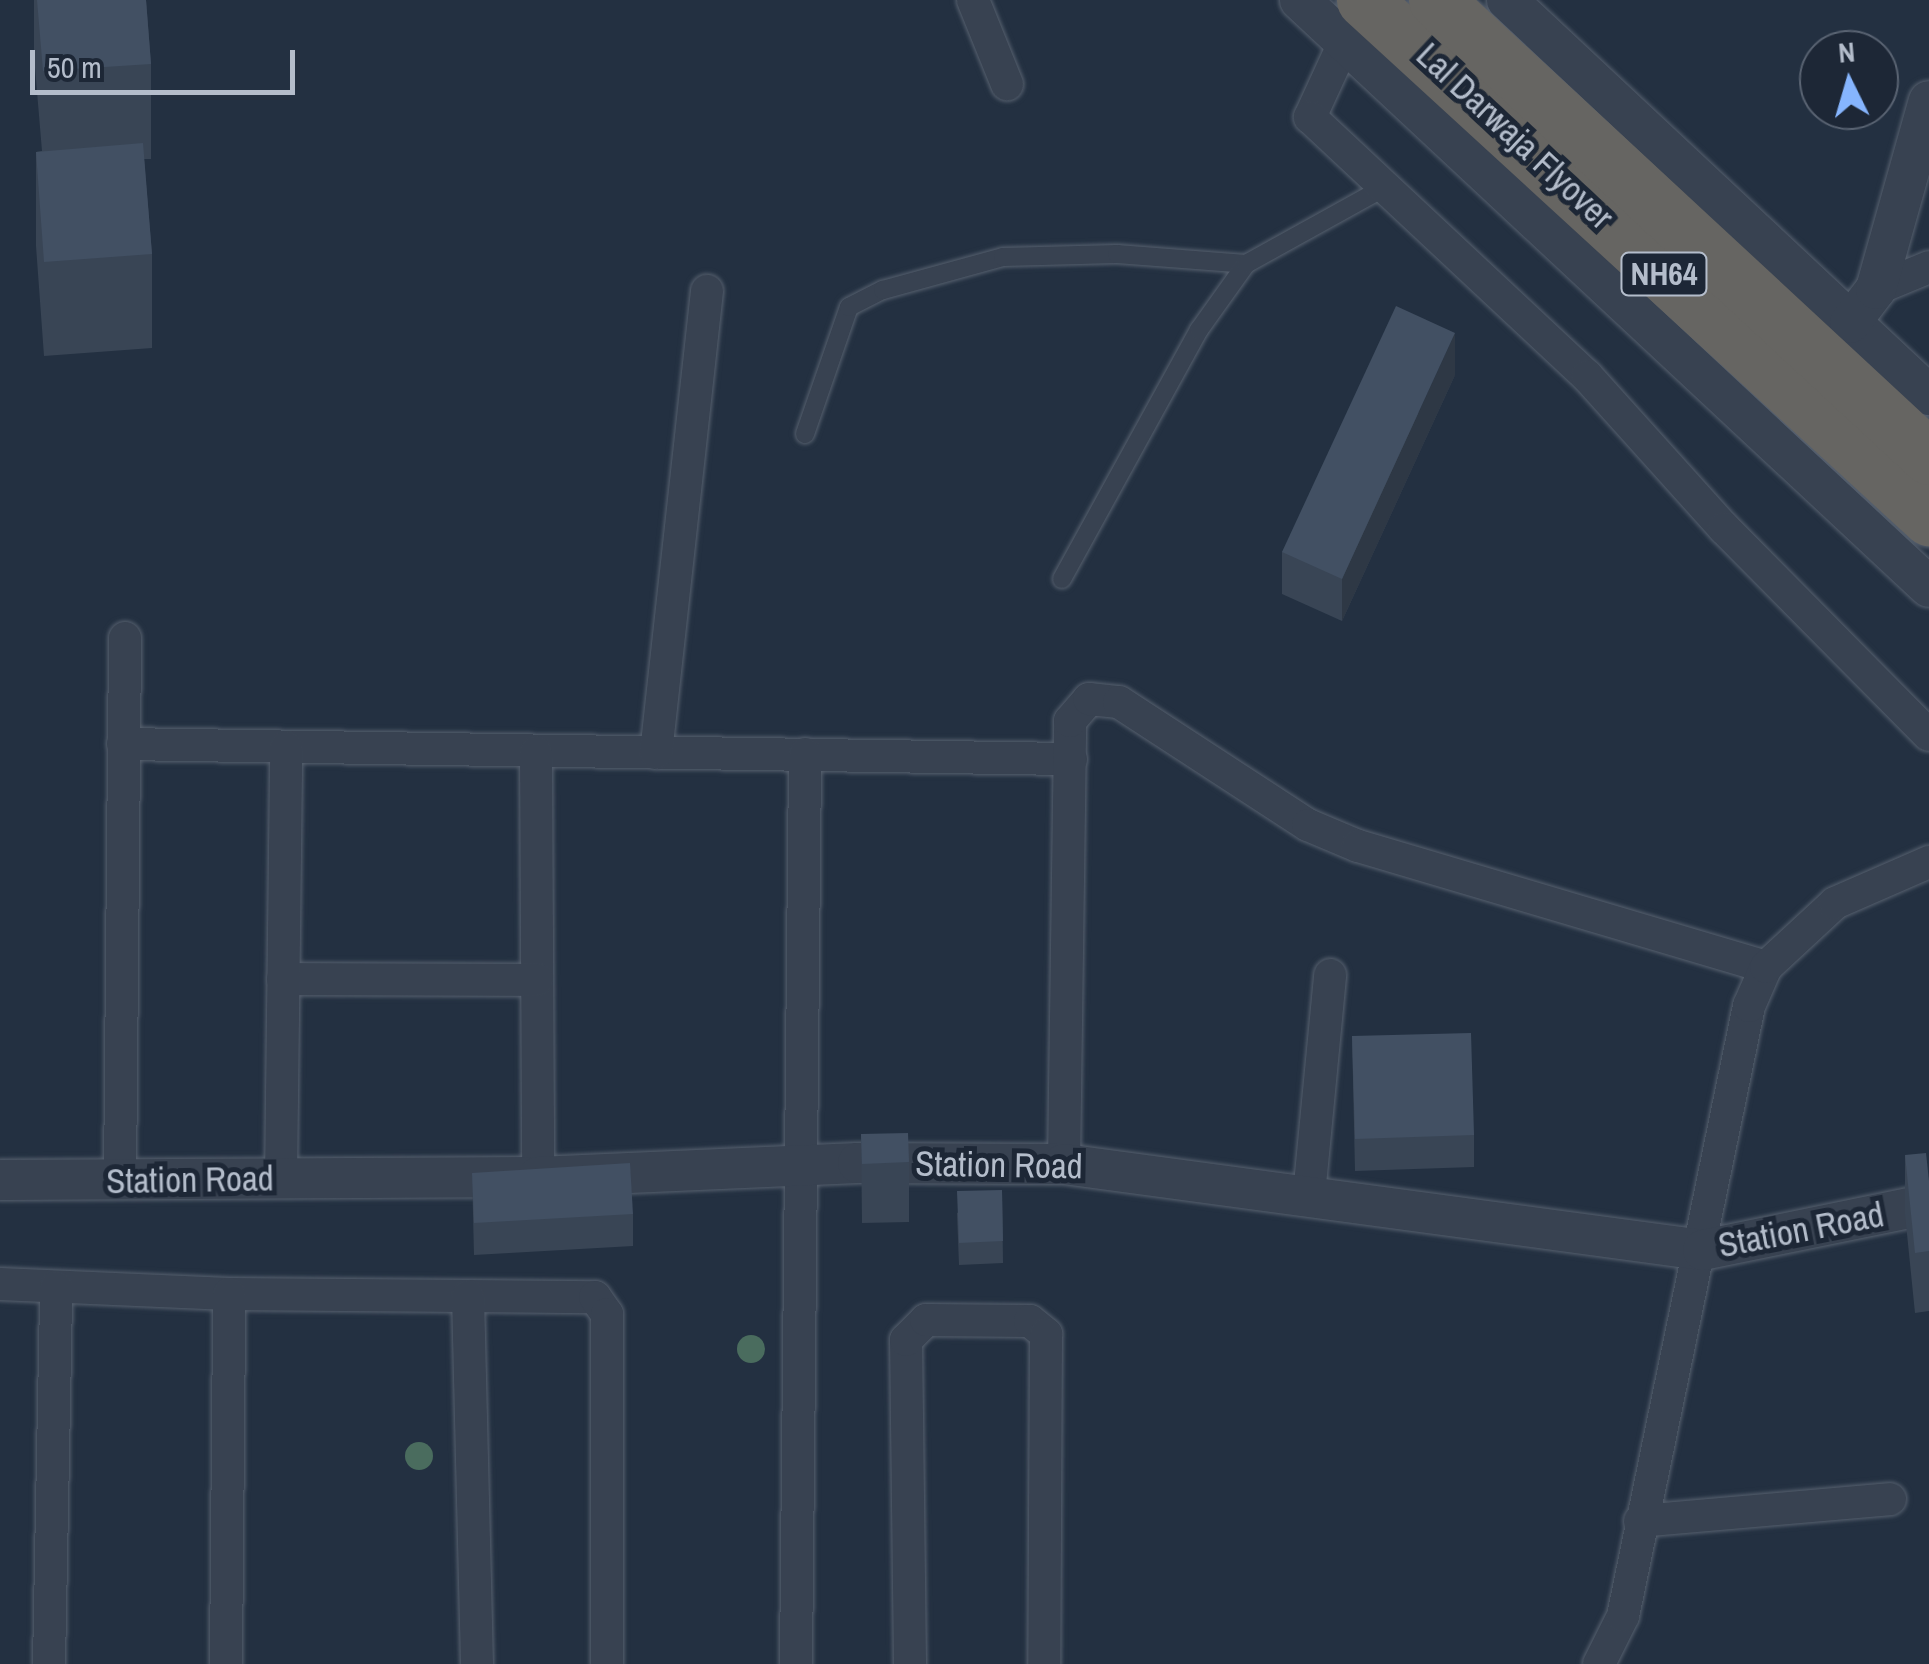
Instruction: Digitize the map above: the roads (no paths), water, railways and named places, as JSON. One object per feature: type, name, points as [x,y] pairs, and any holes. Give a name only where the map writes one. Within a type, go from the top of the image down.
[{"type":"highway","name":"Lal Darwaja Flyover","points":[[1385,17],[1929,457]]},
{"type":"highway","name":"Lal Darwaja Flyover","points":[[1385,17],[1929,518]]},
{"type":"street","points":[[974,0],[1007,84]]},
{"type":"street","points":[[1300,0],[1385,17],[1929,587]]},
{"type":"street","points":[[1507,0],[1929,396]]},
{"type":"street","points":[[1385,17],[1310,117],[1587,376],[1724,528],[1929,735]]},
{"type":"street","points":[[1850,323],[1876,289],[1929,101]]},
{"type":"street","points":[[1876,289],[1929,267]]},
{"type":"street","points":[[656,753],[706,291]]},
{"type":"street","points":[[120,1182],[124,638]]},
{"type":"street","points":[[1064,1164],[1071,759],[1077,708],[1103,697],[1308,825],[1358,846],[1766,967]]},
{"type":"street","points":[[123,744],[1071,759]]},
{"type":"street","points":[[281,1178],[286,747]]},
{"type":"street","points":[[536,752],[538,1177]]},
{"type":"street","points":[[796,1664],[804,754]]},
{"type":"street","points":[[1600,1664],[1623,1616],[1640,1520],[1703,1250],[1749,1006],[1766,967],[1835,903],[1929,862]]},
{"type":"street","points":[[1308,1195],[1330,976]]},
{"type":"street","points":[[283,979],[537,980]]},
{"type":"street","name":"Station Road","points":[[0,1180],[538,1177],[1064,1164],[1703,1250],[1929,1204]]},
{"type":"street","points":[[0,1284],[229,1294],[582,1294],[604,1304],[607,1664]]},
{"type":"street","points":[[48,1664],[56,1287]]},
{"type":"street","points":[[226,1664],[229,1294]]},
{"type":"street","points":[[468,1296],[476,1664]]},
{"type":"street","points":[[910,1664],[906,1340],[926,1320],[1030,1321],[1046,1334],[1044,1664]]},
{"type":"street","points":[[1640,1520],[1890,1499]]},
{"type":"lane","points":[[1062,579],[1199,330],[1246,264],[1385,187]]},
{"type":"lane","points":[[805,434],[849,307],[883,290],[1003,257],[1117,254],[1246,264]]}]
